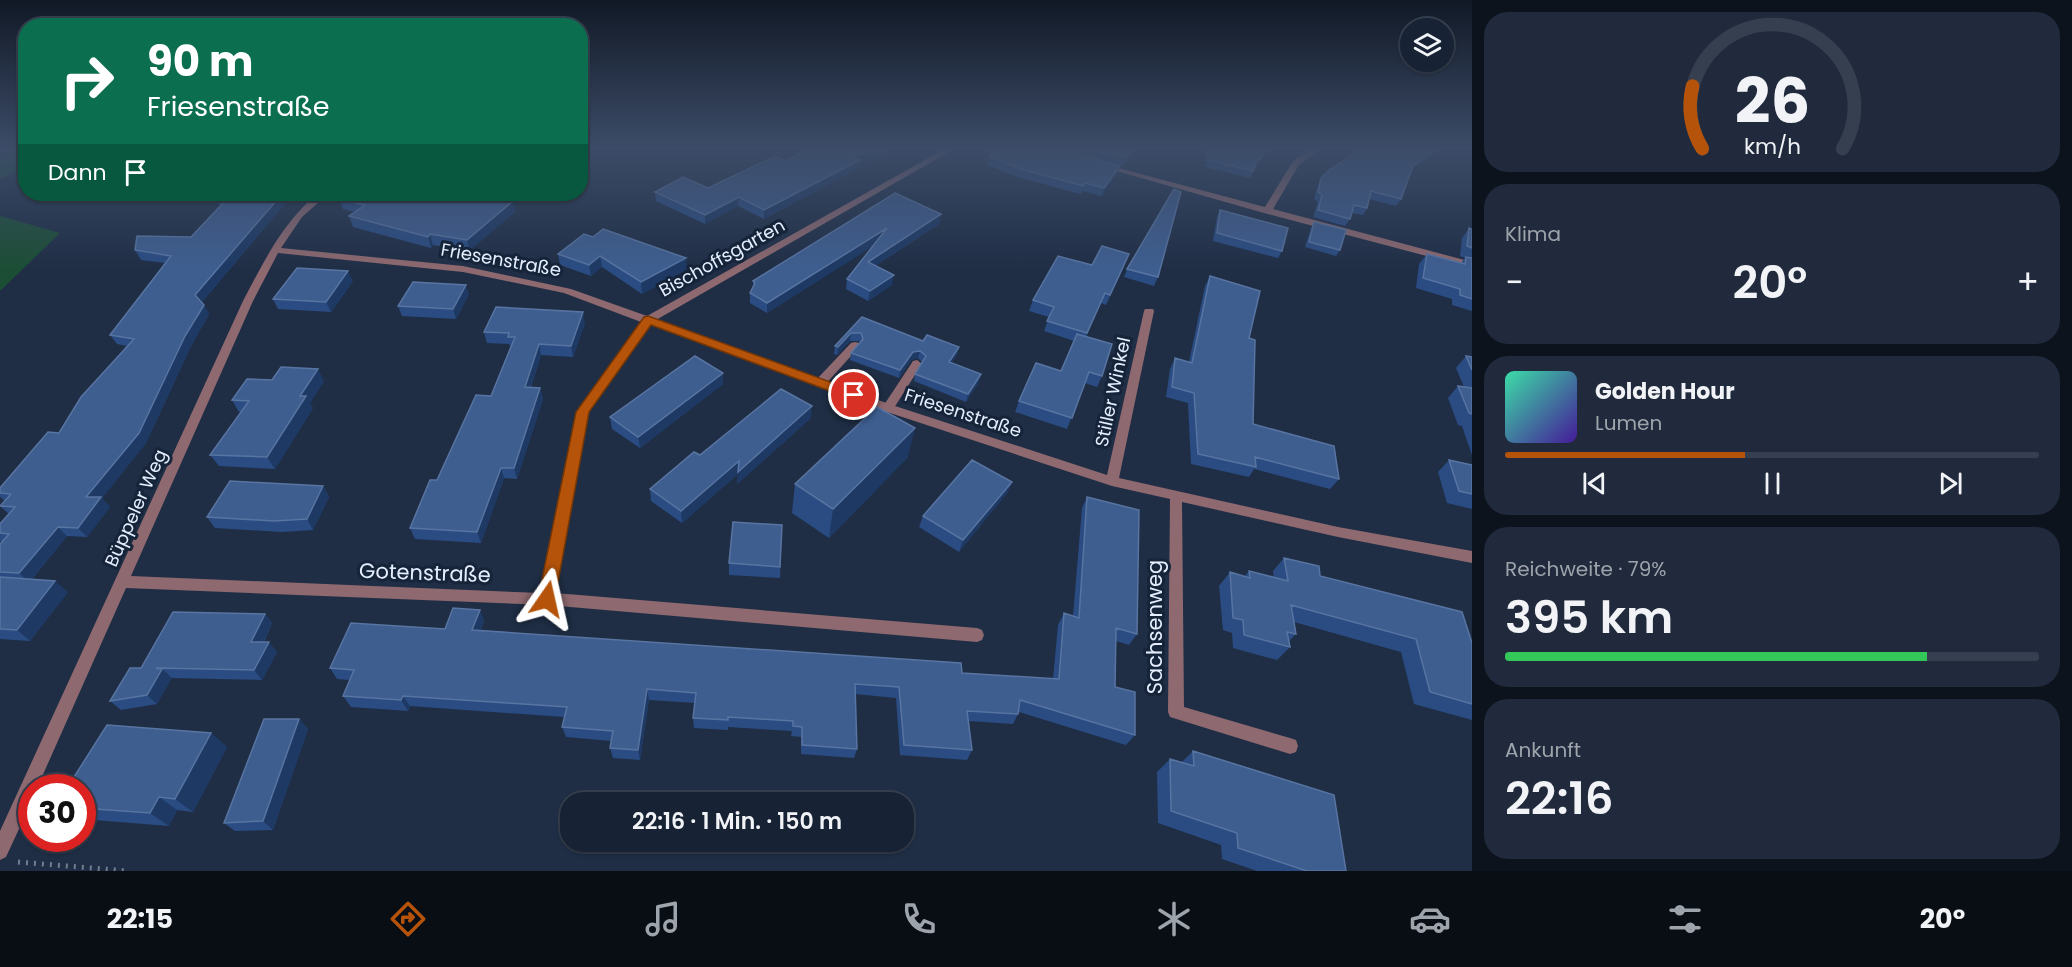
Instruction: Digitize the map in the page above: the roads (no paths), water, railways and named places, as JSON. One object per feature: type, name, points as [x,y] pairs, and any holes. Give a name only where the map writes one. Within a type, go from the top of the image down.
[{"type":"street","name":"Bischoffsgarten","points":[[547,599],[582,412],[648,320],[880,189]]},
{"type":"street","points":[[1185,189],[1472,265]]},
{"type":"street","points":[[1267,211],[1281,189]]},
{"type":"street","name":"Büppeler Weg","points":[[0,851],[248,301],[275,250],[312,201]]},
{"type":"street","name":"Friesenstraße","points":[[275,250],[463,269],[567,291],[888,408],[1112,481],[1338,532],[1472,557]]},
{"type":"street","name":"Stiller Winkel","points":[[1112,481],[1149,311]]},
{"type":"street","points":[[820,383],[855,345]]},
{"type":"street","points":[[888,408],[918,364]]},
{"type":"street","name":"Sachsenweg","points":[[1176,496],[1176,712],[1290,746]]},
{"type":"street","name":"Gotenstraße","points":[[122,582],[547,599],[977,635]]}]
